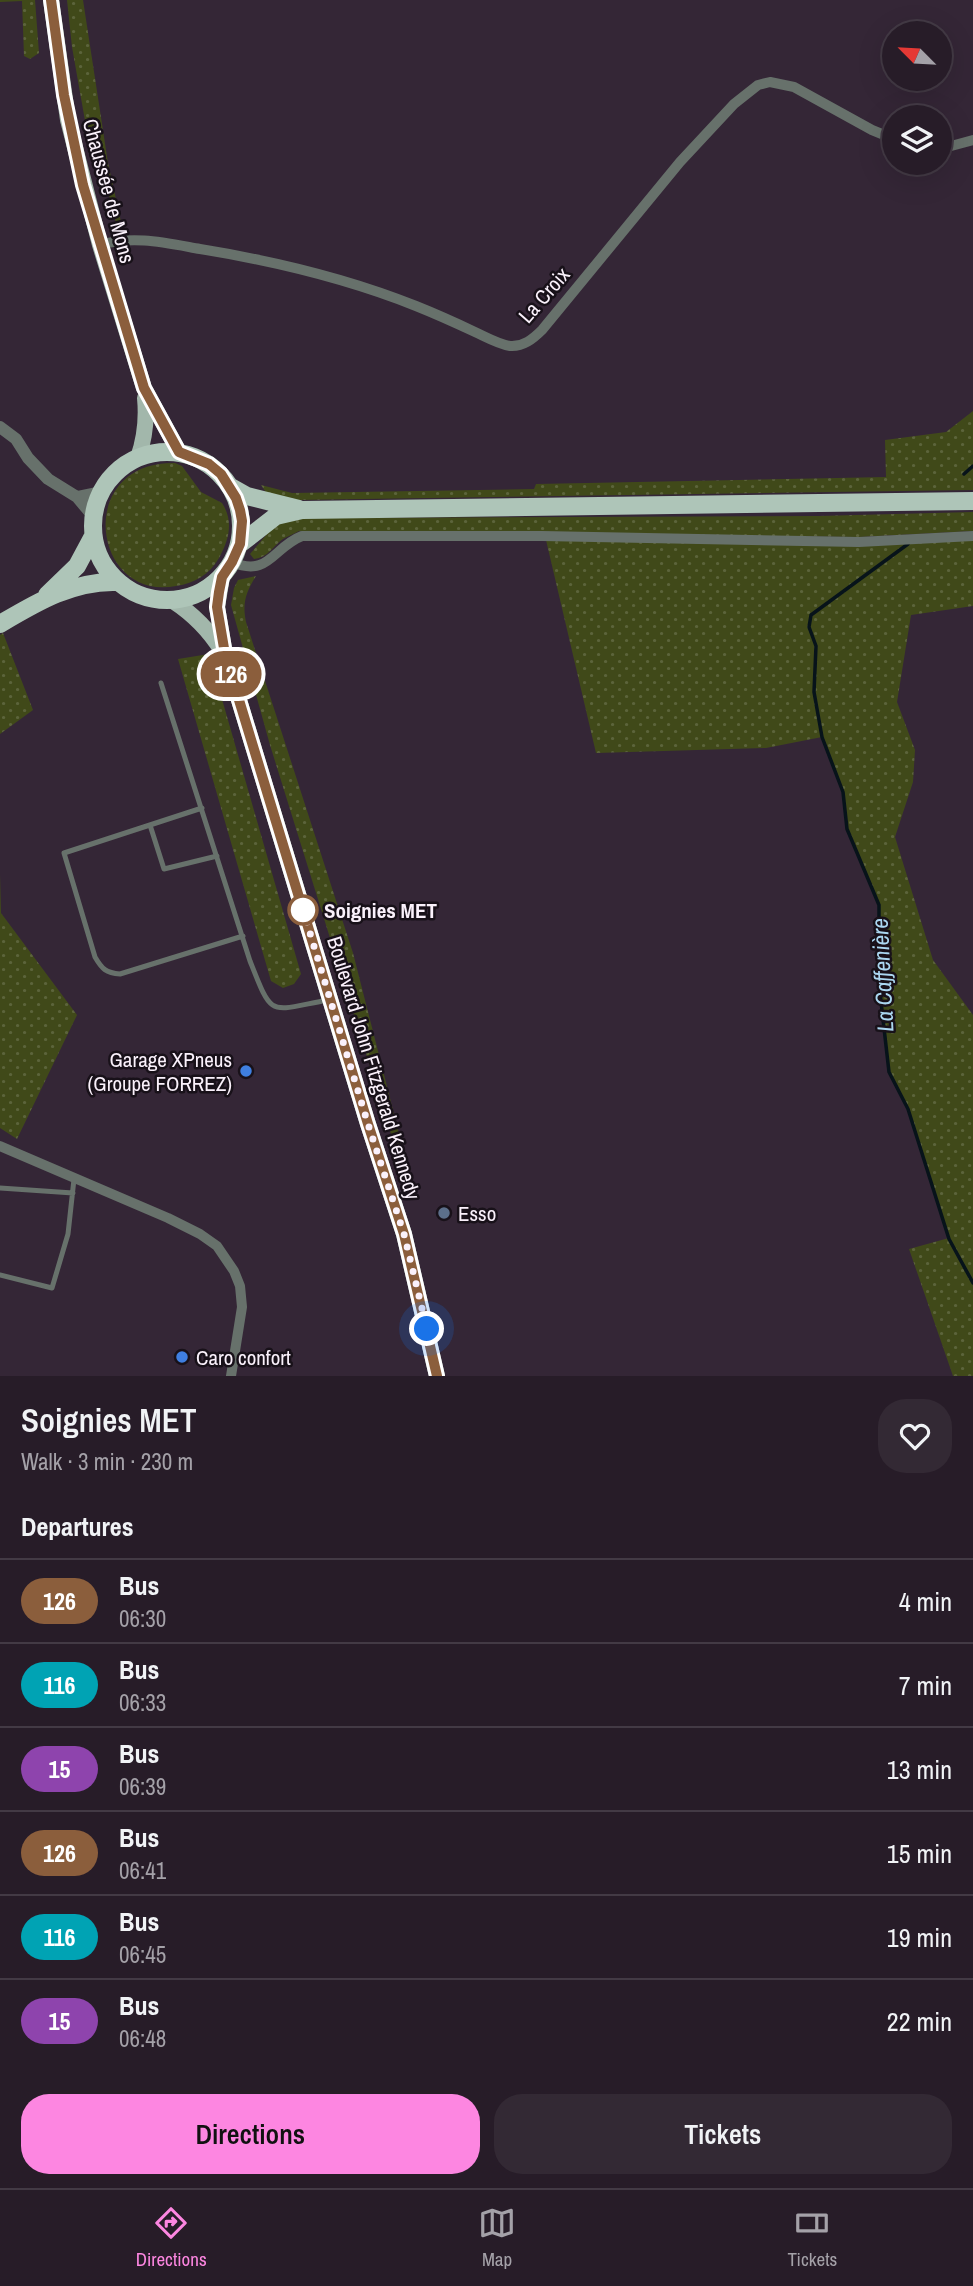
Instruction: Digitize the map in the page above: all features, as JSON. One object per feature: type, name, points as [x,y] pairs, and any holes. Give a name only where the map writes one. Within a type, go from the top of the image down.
[{"type":"highway","points":[[179,452],[209,464],[221,474],[231,487],[242,521],[240,544],[227,569],[195,595],[173,601],[143,596],[118,582],[99,556],[92,538],[93,516],[101,492],[114,473],[124,464],[152,453],[179,452]]},
{"type":"highway","points":[[231,487],[247,496],[303,510]]},
{"type":"highway","points":[[240,544],[276,516],[303,510],[973,500]]},
{"type":"highway","points":[[44,598],[77,566],[92,538]]},
{"type":"highway","points":[[0,624],[44,598],[101,581],[118,582]]},
{"type":"main road","name":"Chaussée de Mons","points":[[51,0],[68,120],[100,245],[144,388],[179,452]]},
{"type":"main road","name":"Chaussée de Mons","points":[[138,458],[146,425],[144,388]]},
{"type":"main road","name":"Boulevard John Fitzgerald Kennedy","points":[[227,569],[217,607],[225,654],[404,1234],[437,1376]]},
{"type":"main road","name":"Boulevard John Fitzgerald Kennedy","points":[[173,601],[211,633],[225,654]]},
{"type":"street","name":"La Croix","points":[[100,245],[115,240],[134,239],[248,256],[290,266],[393,297],[498,342],[516,346],[528,342],[542,330],[680,162],[734,104],[758,85],[780,83],[794,87],[882,134]]},
{"type":"street","points":[[952,146],[973,140]]},
{"type":"street","points":[[0,427],[16,439],[48,479],[77,497],[93,516]]},
{"type":"street","points":[[77,497],[101,492]]},
{"type":"street","points":[[227,569],[259,567],[284,546],[302,537],[542,536],[859,542],[973,536]]},
{"type":"street","points":[[0,1146],[209,1239],[226,1257],[240,1286],[242,1307],[231,1376]]},
{"type":"street","points":[[0,1154],[15,1153]]},
{"type":"lane","points":[[161,683],[250,961],[265,999],[271,1006],[280,1009],[331,1000]]},
{"type":"lane","points":[[202,808],[64,853],[95,957],[109,974],[120,974],[243,936]]},
{"type":"lane","points":[[150,825],[164,869],[217,856]]},
{"type":"lane","points":[[0,1275],[52,1288],[68,1234],[75,1178]]},
{"type":"lane","points":[[0,1188],[73,1193]]},
{"type":"green space","points":[[0,0],[35,0],[39,53],[30,59],[24,56],[22,1]]},
{"type":"green space","points":[[67,0],[83,0],[108,163],[123,231],[118,231],[102,168],[90,149],[72,47]]},
{"type":"green space","points":[[973,411],[973,490],[295,500],[267,494],[261,485],[292,493],[534,489],[536,484],[886,477],[885,440],[946,432]]},
{"type":"green space","points":[[175,463],[182,466],[201,492],[222,503],[228,517],[228,537],[215,564],[201,577],[176,586],[147,585],[126,573],[112,554],[106,530],[109,505],[121,484],[143,468]]},
{"type":"green space","points":[[973,512],[973,531],[859,537],[299,531],[283,539],[263,556],[254,559],[250,554],[267,534],[266,531],[280,521],[295,518],[818,516]]},
{"type":"green space","points":[[973,539],[973,606],[911,615],[897,702],[915,750],[913,782],[895,837],[933,960],[973,1015],[973,1376],[953,1376],[909,1249],[949,1238],[908,1109],[889,1072],[879,984],[879,905],[847,829],[843,792],[822,737],[766,748],[596,753],[546,540]]},
{"type":"green space","points":[[256,576],[246,598],[246,622],[353,953],[406,1161],[400,1163],[270,745],[231,605],[238,580]]},
{"type":"green space","points":[[3,633],[33,710],[0,734],[0,635]]},
{"type":"green space","points":[[209,654],[301,974],[294,984],[283,988],[271,981],[178,659]]},
{"type":"green space","points":[[0,874],[1,913],[77,1015],[17,1139],[0,1128]]},
{"type":"waterway","name":"La Caffenière","points":[[964,474],[973,466]]},
{"type":"waterway","name":"La Caffenière","points":[[908,544],[811,615],[809,627],[816,646],[814,692],[822,737],[843,792],[847,829],[879,905],[879,984],[889,1072],[908,1109],[949,1239],[973,1283]]},
{"type":"bus line","name":"126","points":[[51,0],[59,70],[83,185],[144,388],[179,452],[209,464],[221,474],[231,487],[240,510],[240,544],[222,577],[217,607],[225,654],[404,1234],[437,1376]]},
{"type":"place","name":"Soignies MET","points":[[303,910]]},
{"type":"place","name":"Garage XPneus (Groupe FORREZ)","points":[[246,1071]]},
{"type":"place","name":"Esso","points":[[444,1213]]},
{"type":"place","name":"Caro confort","points":[[182,1357]]},
{"type":"route","points":[[303,910],[404,1234],[427,1329]]}]
